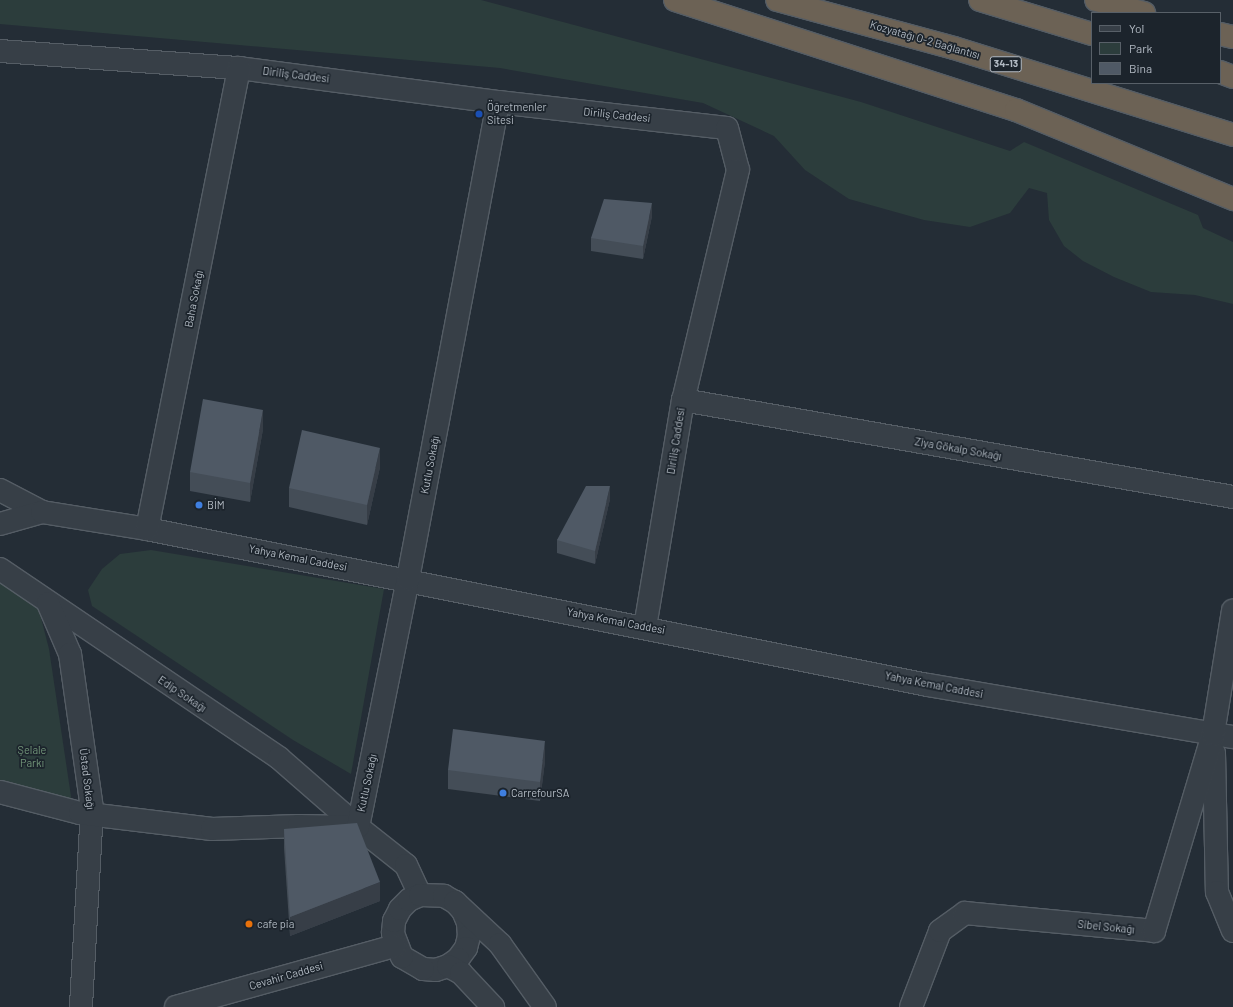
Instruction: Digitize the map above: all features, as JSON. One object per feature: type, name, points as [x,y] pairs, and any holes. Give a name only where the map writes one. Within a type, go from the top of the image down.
[{"type":"highway","points":[[675,0],[1016,110],[1233,199]]},
{"type":"highway","name":"Kozyatağı O-2 Bağlantısı","points":[[777,0],[954,48],[1233,134]]},
{"type":"highway","points":[[980,0],[1091,34]]},
{"type":"highway","points":[[1096,0],[1140,12]]},
{"type":"highway","points":[[1221,34],[1233,37]]},
{"type":"highway","points":[[1221,72],[1233,77]]},
{"type":"street","name":"Diriliş Caddesi","points":[[0,51],[239,68],[498,102],[727,128],[738,170],[683,400],[645,627]]},
{"type":"street","name":"Baha Sokağı","points":[[147,529],[239,68]]},
{"type":"street","name":"Kutlu Sokağı","points":[[358,827],[408,579],[498,102]]},
{"type":"street","name":"Ziya Gökalp Sokağı","points":[[683,400],[1233,497]]},
{"type":"street","points":[[0,490],[42,512]]},
{"type":"street","name":"Yahya Kemal Caddesi","points":[[0,524],[42,512],[147,529],[408,579],[928,685],[1223,735]]},
{"type":"street","name":"Edip Sokağı","points":[[0,569],[48,603],[279,758],[358,827],[406,865],[420,895]]},
{"type":"street","name":"Üstad Sokağı","points":[[48,603],[70,654],[92,815],[81,1007]]},
{"type":"street","points":[[1233,611],[1223,735],[1217,892],[1233,931]]},
{"type":"street","name":"Sibel Sokağı","points":[[911,1007],[940,931],[965,913],[1154,931],[1223,735]]},
{"type":"street","points":[[0,792],[92,815],[212,829],[299,826],[358,827]]},
{"type":"street","points":[[455,902],[466,917],[469,936],[466,948],[448,966],[436,970],[423,970],[402,957],[395,946],[392,933],[394,921],[400,909],[409,900],[420,895],[444,896],[455,902],[500,944],[545,1007]]},
{"type":"street","name":"Cevahir Caddesi","points":[[176,1007],[395,946]]},
{"type":"street","points":[[448,966],[461,973],[493,1007]]},
{"type":"green space","points":[[0,0],[481,0],[861,102],[1010,151],[1024,142],[1198,215],[1203,228],[1233,242],[1233,304],[1195,295],[1151,292],[1114,277],[1083,261],[1064,246],[1049,220],[1047,193],[1029,188],[1010,213],[970,227],[924,220],[849,199],[805,170],[774,136],[703,103],[500,68],[0,24]]},
{"type":"green space","points":[[151,550],[384,589],[351,774],[293,740],[92,606],[88,590],[102,569],[120,554]]},
{"type":"green space","name":"Şelale Parkı","points":[[0,579],[38,606],[49,649],[72,803],[0,787]]},
{"type":"building","points":[[604,199],[652,203],[643,246],[591,238]]},
{"type":"building","points":[[203,399],[263,410],[250,483],[190,472]]},
{"type":"building","points":[[302,430],[380,448],[367,505],[289,488]]},
{"type":"building","points":[[586,486],[610,486],[595,551],[557,540]]},
{"type":"building","points":[[453,729],[545,741],[540,782],[448,770]]},
{"type":"building","points":[[357,823],[380,882],[290,917],[284,829]]},
{"type":"place","name":"Öğretmenler Sitesi","points":[[479,114]]},
{"type":"place","name":"BİM","points":[[199,505]]},
{"type":"place","name":"CarrefourSA","points":[[503,793]]},
{"type":"place","name":"cafe pia","points":[[249,924]]}]
